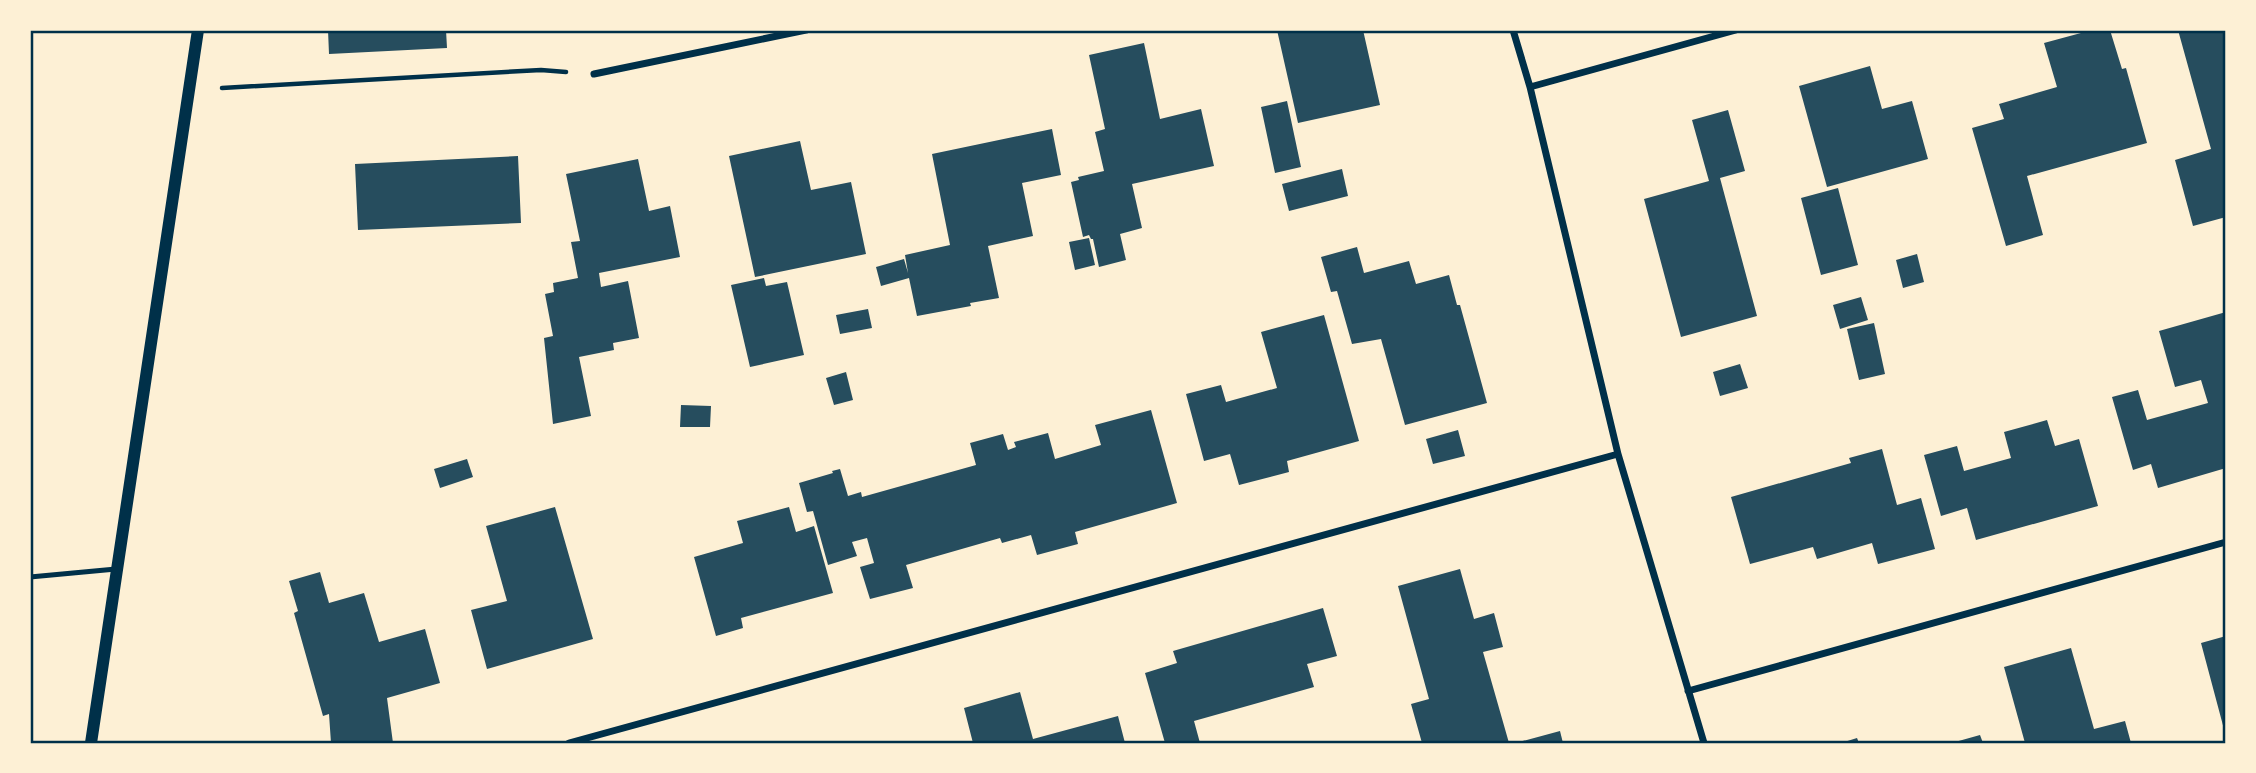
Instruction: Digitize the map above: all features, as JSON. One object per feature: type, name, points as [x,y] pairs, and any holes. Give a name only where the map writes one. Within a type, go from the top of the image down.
[{"type":"street","points":[[92,743],[198,30]]},
{"type":"street","points":[[594,74],[806,30]]},
{"type":"street","points":[[1513,30],[1530,87],[1618,454],[1704,743]]},
{"type":"street","points":[[1530,87],[1736,30]]},
{"type":"street","points":[[569,743],[1618,454]]},
{"type":"street","points":[[1688,691],[2226,542]]},
{"type":"lane","points":[[30,577],[119,568]]},
{"type":"path","points":[[189,90],[541,70],[594,74]]},
{"type":"building","points":[[328,30],[446,30],[447,48],[329,54]]},
{"type":"building","points":[[1277,30],[1363,30],[1380,105],[1298,123]]},
{"type":"building","points":[[2092,30],[2110,30],[2122,69],[2126,68],[2147,143],[2027,176],[2043,235],[2006,246],[1972,128],[2004,119],[1999,104],[2057,87],[2044,43]]},
{"type":"building","points":[[2178,30],[2226,30],[2226,217],[2193,226],[2175,160],[2211,149]]},
{"type":"building","points":[[1144,43],[1160,119],[1201,109],[1214,166],[1132,184],[1142,228],[1120,234],[1126,260],[1099,267],[1093,239],[1089,235],[1083,237],[1071,182],[1079,180],[1078,177],[1104,171],[1095,132],[1105,129],[1089,55]]},
{"type":"building","points":[[1870,66],[1882,109],[1912,101],[1928,159],[1827,187],[1799,86]]},
{"type":"building","points":[[1287,101],[1301,167],[1275,173],[1261,107]]},
{"type":"building","points":[[1728,110],[1745,171],[1720,178],[1757,316],[1681,337],[1644,199],[1709,181],[1692,120]]},
{"type":"building","points":[[1052,129],[1061,175],[1022,183],[1033,236],[988,246],[999,298],[917,316],[909,278],[881,286],[876,267],[904,259],[908,273],[905,255],[950,245],[932,154]]},
{"type":"building","points":[[800,141],[811,190],[851,182],[866,254],[755,277],[729,156]]},
{"type":"building","points":[[518,156],[521,223],[358,230],[355,164]]},
{"type":"building","points":[[638,159],[649,211],[670,206],[680,257],[599,273],[601,287],[628,281],[639,338],[613,343],[614,350],[579,357],[591,416],[553,424],[544,338],[553,336],[545,294],[554,292],[553,283],[578,278],[571,242],[580,241],[566,174]]},
{"type":"building","points":[[1342,169],[1348,196],[1289,211],[1282,184]]},
{"type":"building","points":[[1838,188],[1858,265],[1821,275],[1801,198]]},
{"type":"building","points":[[1089,238],[1095,265],[1075,270],[1069,242]]},
{"type":"building","points":[[1357,247],[1364,273],[1409,261],[1416,284],[1449,275],[1487,403],[1405,425],[1381,339],[1352,344],[1337,291],[1331,292],[1321,257]]},
{"type":"building","points":[[1917,254],[1924,282],[1903,288],[1896,260]]},
{"type":"building","points":[[764,278],[766,286],[787,282],[804,355],[750,367],[731,285]]},
{"type":"building","points":[[1861,297],[1868,320],[1840,329],[1833,305]]},
{"type":"building","points":[[868,309],[872,328],[840,334],[836,315]]},
{"type":"building","points":[[2226,312],[2226,468],[2158,488],[2151,464],[2133,470],[2112,397],[2138,390],[2147,420],[2208,403],[2201,380],[2175,387],[2159,331]]},
{"type":"building","points":[[1324,315],[1359,441],[1287,461],[1289,472],[1239,485],[1230,454],[1204,461],[1186,394],[1221,385],[1226,402],[1277,388],[1261,332]]},
{"type":"building","points":[[1874,323],[1885,374],[1859,380],[1847,329]]},
{"type":"building","points":[[1740,364],[1748,388],[1720,396],[1713,372]]},
{"type":"building","points":[[846,372],[853,400],[834,405],[826,378]]},
{"type":"building","points":[[681,405],[711,406],[710,427],[680,427]]},
{"type":"building","points":[[1151,410],[1177,503],[1075,532],[1078,544],[1037,555],[1031,535],[1002,543],[1000,538],[906,565],[913,588],[870,599],[860,567],[874,563],[867,538],[852,542],[857,556],[828,565],[813,511],[807,512],[799,483],[840,469],[848,496],[861,492],[862,497],[976,465],[970,443],[1003,434],[1008,450],[1016,447],[1014,442],[1048,433],[1055,459],[1101,445],[1095,425]]},
{"type":"building","points":[[2047,420],[2055,446],[2079,439],[2098,506],[1976,540],[1967,508],[1941,516],[1924,455],[1957,446],[1964,471],[2011,458],[2004,432]]},
{"type":"building","points":[[1458,430],[1465,456],[1433,464],[1426,439]]},
{"type":"building","points":[[1882,449],[1897,505],[1921,498],[1935,549],[1878,564],[1872,543],[1817,559],[1813,547],[1750,564],[1731,497],[1851,463],[1849,458]]},
{"type":"building","points":[[467,459],[473,477],[440,488],[434,469]]},
{"type":"building","points":[[555,507],[593,639],[487,669],[471,610],[507,601],[486,526]]},
{"type":"building","points":[[789,507],[796,532],[814,526],[833,593],[741,618],[743,628],[716,636],[694,557],[743,543],[737,521]]},
{"type":"building","points":[[1460,569],[1474,619],[1494,613],[1503,647],[1483,652],[1509,743],[1422,743],[1411,704],[1429,699],[1398,586]]},
{"type":"building","points":[[320,572],[329,603],[364,593],[379,642],[425,629],[440,683],[387,698],[393,743],[331,743],[329,714],[323,716],[294,613],[298,611],[289,581]]},
{"type":"building","points":[[1323,608],[1337,656],[1307,664],[1314,687],[1194,721],[1200,743],[1165,743],[1145,673],[1177,663],[1173,651]]},
{"type":"building","points":[[2226,636],[2226,733],[2225,733],[2201,643]]},
{"type":"building","points":[[2071,648],[2094,729],[2125,721],[2131,743],[2025,743],[2004,667]]},
{"type":"building","points":[[1020,692],[1033,739],[1118,716],[1125,743],[973,743],[964,708]]},
{"type":"building","points":[[1560,731],[1563,743],[1519,743],[1519,742]]},
{"type":"building","points":[[1980,735],[1983,743],[1955,743],[1955,742]]},
{"type":"building","points":[[1857,738],[1859,743],[1841,743]]}]
